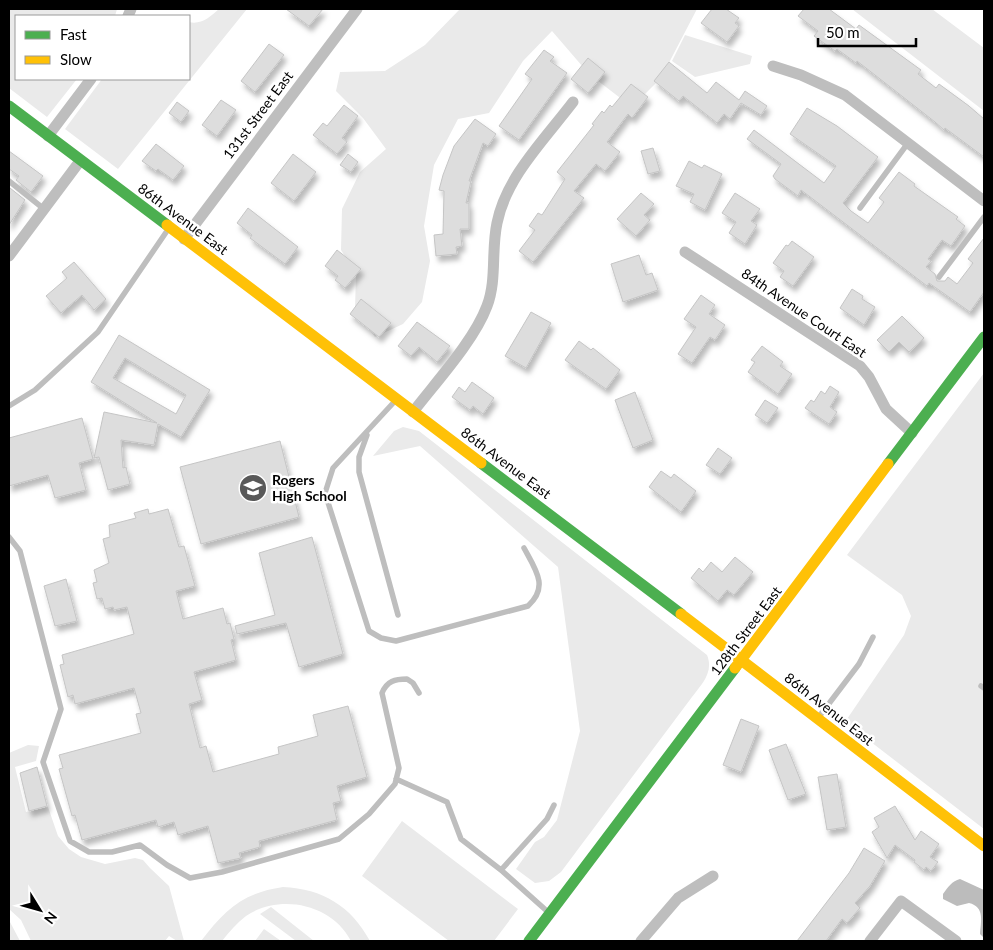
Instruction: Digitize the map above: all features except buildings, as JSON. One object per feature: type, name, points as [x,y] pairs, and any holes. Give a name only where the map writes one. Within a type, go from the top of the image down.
[{"type":"street","name":"131st Street East","points":[[184,239],[357,9]]},
{"type":"street","points":[[773,66],[845,94],[984,201]]},
{"type":"street","points":[[48,136],[90,80]]},
{"type":"street","points":[[413,412],[481,319],[491,293],[496,225],[506,193],[573,102]]},
{"type":"street","name":"86th Avenue East","points":[[9,106],[742,660],[816,719],[984,846]]},
{"type":"street","points":[[9,256],[80,161]]},
{"type":"street","name":"84th Avenue Court East","points":[[686,252],[860,366],[869,377],[886,409],[912,433]]},
{"type":"street","name":"128th Street East","points":[[529,941],[984,337]]},
{"type":"street","points":[[641,941],[678,898],[712,876]]},
{"type":"street","points":[[870,941],[901,901],[956,941]]},
{"type":"lane","points":[[860,208],[908,142]]},
{"type":"lane","points":[[9,182],[44,209]]},
{"type":"lane","points":[[939,277],[984,217]]},
{"type":"lane","points":[[9,406],[35,390],[98,332],[169,228]]},
{"type":"lane","points":[[397,400],[333,468],[325,493],[370,631],[381,638],[396,641],[528,606],[538,597],[540,586],[536,569],[524,548]]},
{"type":"lane","points":[[369,430],[359,457],[359,472],[398,615]]},
{"type":"lane","points":[[9,537],[20,551],[61,709],[43,762],[70,841],[89,852],[112,852],[140,845],[167,865],[190,878],[222,872],[338,839],[369,814],[395,784],[399,768],[382,693],[390,682],[407,679],[413,683],[419,693]]},
{"type":"lane","points":[[816,719],[859,664],[873,637]]},
{"type":"lane","points":[[396,779],[447,802],[461,839],[550,913]]},
{"type":"lane","points":[[500,870],[547,819],[554,805]]},
{"type":"shaded area","points":[[9,9],[117,9],[115,15],[15,15],[15,80],[76,80],[47,117],[9,88]]},
{"type":"shaded area","points":[[219,9],[247,9],[190,80],[190,22],[201,21]]},
{"type":"shaded area","points":[[460,9],[697,9],[661,78],[632,107],[589,74],[552,31],[523,61],[489,113],[458,119],[434,165],[424,226],[430,261],[422,302],[403,324],[375,337],[355,310],[356,273],[341,250],[342,209],[360,172],[386,149],[363,118],[336,91],[340,72],[385,71],[425,45]]},
{"type":"shaded area","points":[[852,9],[932,9],[984,48],[984,111]]},
{"type":"shaded area","points":[[685,35],[752,56],[750,64],[695,77],[672,61]]},
{"type":"shaded area","points":[[101,80],[190,80],[118,169],[65,129]]},
{"type":"shaded area","points":[[984,373],[984,829],[845,722],[904,635],[911,616],[902,595],[847,555]]},
{"type":"shaded area","points":[[403,427],[419,431],[707,655],[709,661],[706,678],[561,872],[549,881],[535,883],[516,869],[535,842],[544,837],[557,820],[580,731],[558,567],[420,446],[373,456],[394,431]]},
{"type":"shaded area","points":[[28,745],[39,746],[36,761],[15,767],[26,812],[48,807],[58,836],[69,849],[81,857],[105,864],[135,858],[143,860],[169,886],[184,941],[177,941],[169,936],[165,941],[31,941],[21,920],[9,909],[9,753]]},
{"type":"shaded area","points":[[402,821],[518,909],[494,941],[449,941],[362,876]]},
{"type":"shaded area","points":[[960,879],[984,890],[984,938],[980,934],[981,915],[978,908],[969,903],[957,906],[943,899],[943,894],[948,887]]},
{"type":"shaded area","points":[[283,887],[311,891],[334,902],[354,918],[370,941],[351,941],[342,928],[331,918],[304,906],[289,904],[259,909],[246,916],[222,941],[201,941],[218,920],[245,899]]},
{"type":"shaded area","points":[[271,907],[314,941],[296,941],[260,914]]},
{"type":"shaded area","points":[[10,922],[20,941],[9,941]]},
{"type":"shaded area","points":[[264,929],[281,941],[255,941]]},
{"type":"traffic: fast","points":[[9,106],[167,225]]},
{"type":"traffic: fast","points":[[888,464],[984,337]]},
{"type":"traffic: fast","points":[[481,463],[681,614]]},
{"type":"traffic: fast","points":[[529,941],[735,668]]},
{"type":"traffic: slow","points":[[167,225],[481,463]]},
{"type":"traffic: slow","points":[[735,668],[888,464]]},
{"type":"traffic: slow","points":[[681,614],[984,846]]},
{"type":"place","name":"Rogers High School","points":[[253,488]]}]
